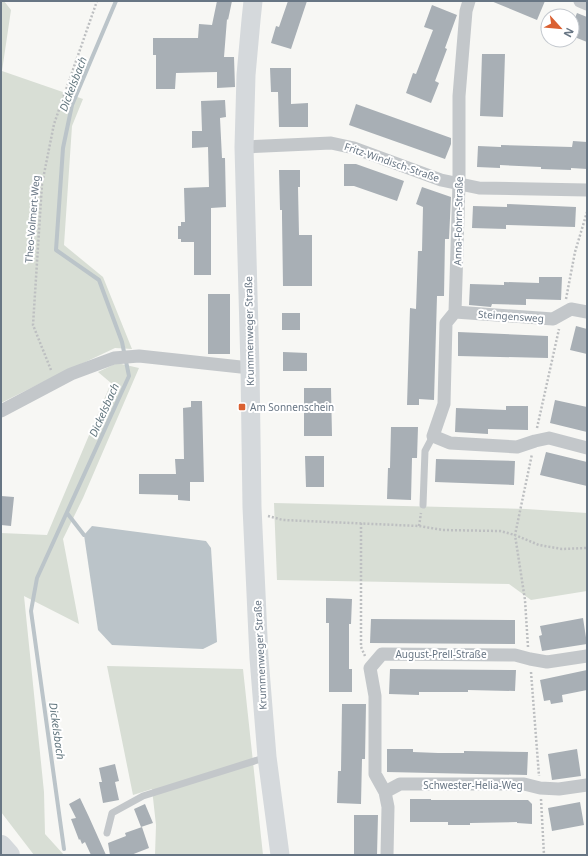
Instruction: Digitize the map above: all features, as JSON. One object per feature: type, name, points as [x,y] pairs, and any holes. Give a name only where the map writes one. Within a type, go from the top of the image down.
[{"type":"highway","points":[[1,846],[9,855]]},
{"type":"main road","name":"Krummenweger Straße","points":[[253,1],[246,75],[244,147],[253,514],[260,658],[267,757],[280,855]]},
{"type":"street","name":"Anna-Fohrn-Straße","points":[[456,312],[459,96],[466,11],[469,1]]},
{"type":"street","points":[[580,1],[587,4]]},
{"type":"street","name":"Fritz-Windisch-Straße","points":[[244,147],[331,142],[354,148],[441,180],[479,188],[587,190]]},
{"type":"street","name":"Steingensweg","points":[[456,312],[553,318],[571,309],[587,312]]},
{"type":"street","points":[[456,312],[446,323],[444,404],[433,436],[450,443],[517,447],[549,438],[587,448]]},
{"type":"street","points":[[1,411],[70,374],[114,358],[139,356],[250,368]]},
{"type":"street","name":"August-Prell-Straße","points":[[370,668],[382,654],[515,655],[547,662],[587,656]]},
{"type":"street","points":[[370,668],[375,696],[375,774],[385,792],[388,807],[387,855]]},
{"type":"street","name":"Schwester-Helia-Weg","points":[[385,792],[400,784],[524,784],[540,788],[559,789],[587,785]]},
{"type":"lane","points":[[423,505],[425,451],[433,436]]},
{"type":"lane","points":[[107,833],[112,813],[142,796],[267,757]]},
{"type":"path","name":"Theo-Volmert-Weg","points":[[56,382],[33,325],[42,184],[54,124],[97,1]]},
{"type":"path","points":[[544,855],[530,659],[515,535],[575,252],[587,212]]},
{"type":"path","points":[[266,516],[283,520],[419,526],[444,530],[500,531],[515,535],[539,545],[562,549],[587,548]]},
{"type":"path","points":[[361,523],[361,647],[370,668]]},
{"type":"shaded area","points":[[1,1],[4,1],[11,10],[2,71],[83,99],[72,126],[64,245],[103,277],[132,349],[115,348],[1,403]]},
{"type":"shaded area","points":[[117,363],[139,368],[83,498],[63,539],[79,624],[24,596],[44,792],[45,834],[64,855],[34,855],[1,812],[1,533],[47,535],[111,383],[98,372]]},
{"type":"shaded area","points":[[274,503],[526,509],[587,513],[587,591],[531,600],[509,584],[277,580]]},
{"type":"shaded area","points":[[92,526],[206,541],[211,548],[217,642],[203,649],[112,645],[98,630],[84,535]]},
{"type":"shaded area","points":[[107,666],[243,669],[263,855],[155,855],[156,825],[152,789],[133,795]]},
{"type":"building","points":[[217,1],[232,1],[228,20],[227,19],[224,57],[234,57],[235,87],[217,88],[217,72],[176,73],[175,89],[156,89],[156,55],[153,55],[153,38],[198,38],[199,24],[212,25]]},
{"type":"building","points":[[288,1],[307,1],[291,49],[271,43],[276,26],[279,27]]},
{"type":"building","points":[[491,1],[545,1],[542,8],[540,8],[537,20]]},
{"type":"building","points":[[432,5],[457,15],[445,48],[447,49],[435,81],[439,83],[431,103],[406,93],[413,73],[416,74],[433,30],[424,27]]},
{"type":"building","points":[[580,14],[587,17],[587,42],[580,39]]},
{"type":"building","points":[[482,54],[505,54],[503,117],[480,116]]},
{"type":"building","points":[[270,68],[291,68],[291,104],[308,103],[308,127],[279,127],[278,92],[271,92]]},
{"type":"building","points":[[225,100],[226,117],[220,118],[222,158],[225,158],[226,207],[211,208],[211,275],[194,275],[194,242],[181,242],[181,239],[178,239],[178,226],[181,226],[181,222],[185,222],[184,188],[209,187],[208,147],[192,148],[192,131],[202,131],[201,101]]},
{"type":"building","points":[[356,104],[451,138],[451,144],[445,159],[349,125]]},
{"type":"building","points":[[573,141],[587,142],[587,169],[541,169],[541,167],[500,165],[500,168],[477,167],[478,146],[501,147],[501,145],[572,147]]},
{"type":"building","points":[[344,164],[356,164],[404,181],[397,201],[354,186],[344,186]]},
{"type":"building","points":[[279,170],[300,170],[300,187],[298,187],[299,235],[312,235],[312,286],[283,286],[282,210],[280,210]]},
{"type":"building","points":[[422,187],[451,197],[449,239],[445,239],[444,296],[437,296],[434,400],[419,399],[419,405],[407,405],[410,308],[416,309],[418,251],[422,251],[423,207],[416,204]]},
{"type":"building","points":[[507,204],[576,207],[575,227],[506,225],[506,229],[472,228],[473,206],[507,207]]},
{"type":"building","points":[[539,277],[562,277],[561,300],[526,299],[526,305],[492,304],[491,307],[469,305],[470,284],[504,285],[504,282],[539,283]]},
{"type":"building","points":[[208,294],[230,294],[230,354],[208,354]]},
{"type":"building","points":[[282,313],[300,313],[300,330],[282,330]]},
{"type":"building","points":[[576,326],[587,329],[587,354],[570,350]]},
{"type":"building","points":[[458,332],[548,336],[548,358],[458,356]]},
{"type":"building","points":[[283,352],[307,353],[307,371],[283,371]]},
{"type":"building","points":[[304,388],[331,388],[332,436],[304,436]]},
{"type":"building","points":[[555,400],[587,407],[587,432],[550,423]]},
{"type":"building","points":[[191,401],[202,401],[204,482],[190,482],[190,501],[178,500],[178,495],[139,494],[139,474],[176,474],[175,459],[184,459],[183,408],[191,407]]},
{"type":"building","points":[[506,406],[528,406],[528,430],[488,429],[488,434],[455,432],[456,408],[506,410]]},
{"type":"building","points":[[391,427],[418,427],[417,458],[412,458],[411,500],[387,499],[388,468],[390,468]]},
{"type":"building","points":[[546,452],[587,462],[587,486],[540,475]]},
{"type":"building","points":[[305,456],[324,456],[324,487],[306,487]]},
{"type":"building","points":[[436,459],[515,461],[514,485],[435,482]]},
{"type":"building","points":[[1,496],[14,497],[11,526],[1,525]]},
{"type":"building","points":[[326,598],[352,599],[351,624],[349,624],[349,669],[352,669],[352,692],[329,692],[329,623],[326,623]]},
{"type":"building","points":[[583,618],[587,644],[542,651],[539,636],[542,635],[540,626]]},
{"type":"building","points":[[371,619],[515,620],[515,644],[370,643]]},
{"type":"building","points":[[390,669],[516,670],[515,691],[468,690],[468,692],[419,692],[419,695],[389,694]]},
{"type":"building","points":[[587,670],[587,690],[562,695],[563,702],[551,704],[550,700],[544,701],[540,680]]},
{"type":"building","points":[[342,704],[366,704],[365,759],[362,759],[361,804],[337,803],[338,771],[341,771]]},
{"type":"building","points":[[387,749],[413,749],[413,752],[438,753],[464,753],[464,751],[528,752],[527,775],[387,772]]},
{"type":"building","points":[[577,749],[581,776],[552,780],[548,754]]},
{"type":"building","points":[[115,764],[119,781],[115,782],[119,800],[103,803],[99,782],[102,782],[99,768]]},
{"type":"building","points":[[80,798],[106,855],[91,855],[85,842],[82,844],[80,839],[79,840],[71,819],[76,818],[69,804]]},
{"type":"building","points":[[410,799],[528,800],[532,804],[532,824],[517,822],[448,825],[448,822],[410,822]]},
{"type":"building","points":[[580,802],[584,825],[552,831],[548,808]]},
{"type":"building","points":[[145,804],[153,823],[141,827],[134,809]]},
{"type":"building","points":[[354,815],[378,815],[377,855],[354,855]]},
{"type":"building","points":[[142,827],[149,848],[131,855],[110,855],[108,843],[126,836],[125,833]]},
{"type":"waterway","name":"Dickelsbach","points":[[64,849],[31,611],[37,578],[129,376],[122,342],[99,280],[56,250],[63,148],[72,105],[116,1]]},
{"type":"waterway","points":[[67,513],[84,535]]},
{"type":"place","name":"Am Sonnenschein","points":[[242,407]]}]
